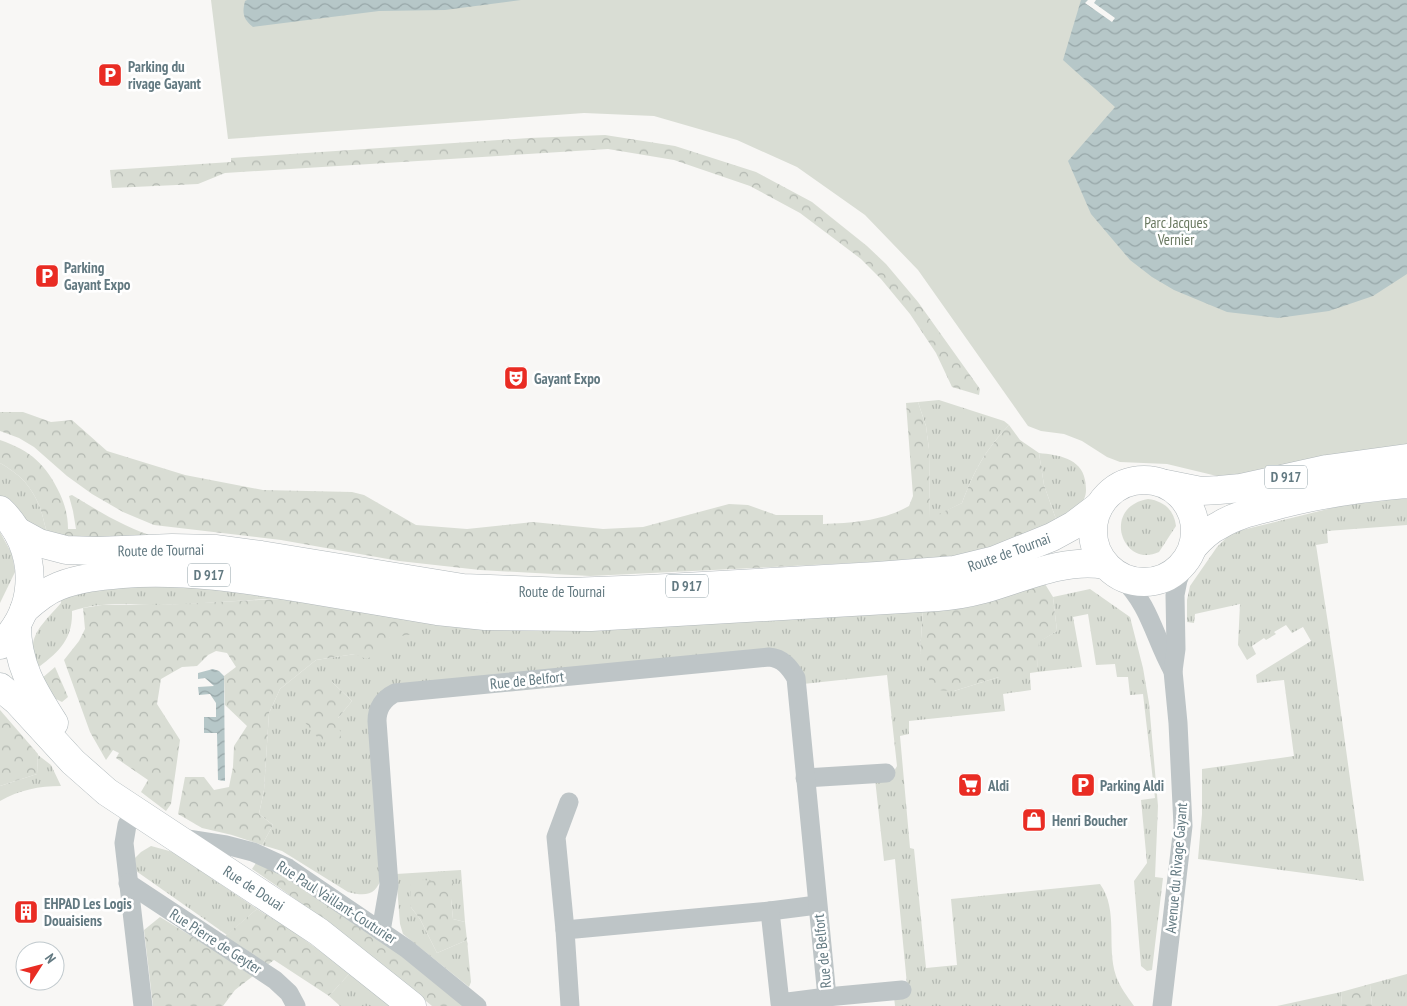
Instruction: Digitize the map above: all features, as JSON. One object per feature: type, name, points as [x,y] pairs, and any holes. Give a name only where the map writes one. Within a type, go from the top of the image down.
[{"type":"main road","name":"D 917","points":[[1166,484],[1201,490],[1241,488],[1327,469],[1407,458]]},
{"type":"main road","points":[[1146,480],[1166,484],[1180,494],[1191,509],[1196,528],[1189,556],[1174,574],[1155,582],[1142,583],[1114,571],[1098,554],[1093,534],[1095,515],[1099,506],[1110,492],[1127,483],[1146,480]]},
{"type":"main road","name":"D 917","points":[[1189,556],[1210,531],[1240,515],[1285,502],[1317,496],[1407,484]]},
{"type":"main road","name":"Route de Tournai","points":[[8,520],[40,543],[66,550],[215,549],[463,588],[578,592],[954,570],[994,560],[1052,537],[1074,525],[1099,506]]},
{"type":"main road","name":"Rue de Douai","points":[[8,520],[25,546],[29,564],[30,582],[14,626],[19,654],[28,680],[57,728],[91,778]]},
{"type":"main road","name":"Route de Tournai","points":[[14,626],[43,594],[57,587],[99,576],[134,573],[183,573],[246,579],[468,615],[591,617],[938,597],[984,589],[1059,567],[1092,563],[1114,571]]},
{"type":"main road","name":"Rue de Douai","points":[[0,687],[16,701],[73,762],[108,792],[318,932],[412,1006]]},
{"type":"street","name":"Avenue du Rivage Gayant","points":[[1162,1006],[1183,826],[1178,723],[1173,671],[1176,650],[1175,595],[1178,580],[1189,556]]},
{"type":"street","name":"Avenue du Rivage Gayant","points":[[1114,571],[1141,600],[1152,621],[1163,653],[1173,671]]},
{"type":"street","name":"Rue de Belfort","points":[[381,931],[389,885],[377,714],[384,701],[395,693],[775,657],[787,665],[796,678],[827,997]]},
{"type":"street","points":[[805,778],[886,773]]},
{"type":"street","points":[[569,802],[556,837],[570,1006]]},
{"type":"street","points":[[135,810],[127,825],[124,837],[143,1006]]},
{"type":"street","name":"Rue Paul Vaillant-Couturier","points":[[178,838],[226,844],[265,856],[299,875],[407,948],[477,1006]]},
{"type":"street","name":"Rue Pierre de Geyter","points":[[128,883],[276,980],[289,993],[296,1006]]},
{"type":"street","name":"Rue de Belfort","points":[[565,930],[817,905]]},
{"type":"street","name":"Rue de Belfort","points":[[770,911],[780,1002],[902,990]]},
{"type":"green space","name":"Parc Jacques Vernier","points":[[211,0],[1407,0],[1407,449],[1252,475],[1221,477],[1167,464],[1120,462],[1107,457],[1082,441],[1064,434],[1041,431],[1028,426],[918,270],[865,215],[797,167],[737,140],[654,116],[584,113],[228,139]]},
{"type":"green space","points":[[605,135],[675,146],[756,172],[812,202],[867,246],[886,264],[918,302],[980,389],[979,395],[952,387],[936,353],[910,314],[881,279],[861,259],[800,213],[750,186],[674,160],[608,149],[225,173],[198,184],[112,188],[110,170],[231,162],[231,158],[529,138]]},
{"type":"green space","points":[[939,400],[1004,421],[1009,425],[981,461],[962,503],[930,519],[929,449],[926,426],[918,402]]},
{"type":"green space","points":[[918,402],[926,426],[929,449],[930,518],[962,503],[981,461],[1009,425],[1020,440],[1039,453],[1044,485],[1057,522],[1027,538],[955,560],[873,562],[590,576],[480,570],[399,561],[281,540],[154,525],[123,512],[92,494],[67,476],[34,447],[19,438],[0,431],[0,412],[23,412],[51,422],[72,420],[107,451],[185,475],[263,490],[352,492],[364,495],[416,525],[467,529],[533,522],[603,529],[643,527],[729,504],[748,505],[776,515],[823,515],[823,524],[856,522],[878,518],[909,506],[913,496],[906,403]]},
{"type":"green space","points":[[0,440],[29,454],[49,474],[63,502],[67,515],[68,529],[76,529],[69,496],[72,495],[125,525],[159,538],[92,539],[48,535],[36,498],[28,485],[13,471],[0,463]]},
{"type":"green space","points":[[1039,453],[1054,455],[1074,462],[1083,473],[1085,480],[1086,492],[1082,502],[1057,522],[1044,485]]},
{"type":"green space","points":[[0,463],[13,471],[32,491],[40,508],[48,535],[43,538],[0,496]]},
{"type":"green space","points":[[1148,499],[1159,502],[1167,507],[1173,515],[1176,526],[1159,552],[1146,555],[1135,552],[1127,545],[1122,535],[1121,524],[1125,513],[1133,504]]},
{"type":"green space","points":[[1407,499],[1407,525],[1327,531],[1328,543],[1316,545],[1364,881],[1198,859],[1202,814],[1202,769],[1294,756],[1284,680],[1257,683],[1256,675],[1311,641],[1303,627],[1292,633],[1286,625],[1274,632],[1276,634],[1266,640],[1264,638],[1252,646],[1256,654],[1247,660],[1238,645],[1240,604],[1195,614],[1194,623],[1187,622],[1187,600],[1190,586],[1217,547],[1228,536],[1242,530],[1340,506]]},
{"type":"green space","points":[[0,532],[12,554],[15,572],[0,603]]},
{"type":"green space","points":[[173,584],[297,598],[160,605],[105,605],[72,611],[72,621],[67,638],[57,652],[35,670],[32,649],[34,640],[41,626],[61,603],[60,595],[109,587]]},
{"type":"green space","points":[[1045,584],[1053,597],[1057,631],[1039,642],[1037,672],[1030,673],[1030,677],[999,677],[954,691],[933,690],[920,653],[923,609],[1004,596]]},
{"type":"green space","points":[[1090,589],[1130,617],[1143,668],[1149,703],[1158,806],[1155,877],[1163,878],[1152,970],[1147,971],[1141,966],[1134,881],[1147,863],[1141,800],[1155,798],[1143,694],[1130,695],[1128,677],[1117,677],[1115,664],[1096,665],[1088,614],[1073,617],[1082,667],[1037,672],[1038,642],[1057,631],[1053,597]]},
{"type":"green space","points":[[297,598],[413,619],[413,634],[389,638],[389,650],[366,659],[355,654],[316,660],[280,689],[269,713],[264,790],[259,814],[273,825],[262,845],[202,828],[178,814],[185,777],[204,777],[214,790],[229,787],[233,767],[234,746],[247,726],[225,705],[224,676],[236,667],[227,653],[216,651],[208,655],[197,666],[182,667],[161,679],[157,704],[180,740],[171,804],[166,811],[141,792],[148,780],[116,758],[119,753],[113,750],[106,760],[90,732],[64,660],[79,641],[85,629],[83,608],[102,605],[161,605]]},
{"type":"green space","points":[[923,609],[920,653],[954,691],[999,677],[1030,677],[1031,690],[1003,694],[1005,711],[909,721],[909,734],[900,736],[910,848],[914,849],[926,968],[957,965],[951,899],[1100,884],[1106,894],[1109,905],[1113,964],[1116,976],[1134,1006],[895,1006],[894,997],[908,995],[895,859],[884,861],[875,779],[891,777],[897,766],[887,675],[803,684],[794,664],[383,694],[382,875],[377,887],[366,894],[348,892],[282,851],[262,845],[273,825],[259,814],[264,790],[269,713],[280,689],[316,660],[355,654],[389,638],[413,619]],"holes":[[[332,682],[352,701],[338,718]]]},
{"type":"green space","points":[[55,667],[68,697],[62,702],[54,698],[41,679]]},
{"type":"green space","points":[[332,682],[352,701],[338,718],[341,738],[322,743],[298,714],[301,698]]},
{"type":"green space","points":[[0,710],[38,754],[37,774],[0,786]]},
{"type":"green space","points":[[38,755],[51,765],[61,786],[29,789],[0,801],[0,786],[37,774]]},
{"type":"green space","points":[[151,846],[173,852],[257,909],[227,935],[136,871],[135,858]]},
{"type":"green space","points":[[256,863],[291,877],[390,945],[464,1006],[432,1006],[344,935],[252,869]]},
{"type":"green space","points":[[461,870],[465,922],[453,919],[451,899],[410,906],[420,919],[437,953],[467,940],[471,982],[469,987],[403,934],[400,924],[396,874]]},
{"type":"green space","points":[[422,880],[452,882],[456,892],[451,899],[453,919],[465,922],[467,940],[437,953],[420,919],[410,906],[411,883]]},
{"type":"green space","points":[[257,909],[294,932],[350,973],[329,996],[274,960],[235,990],[223,1006],[153,1006],[144,930],[160,917],[211,948]]},
{"type":"green space","points":[[350,973],[390,1006],[340,1006],[329,996]]},
{"type":"green space","points":[[1407,974],[1407,1006],[1372,1006],[1370,984]]},
{"type":"green space","points":[[1370,984],[1372,1006],[1342,1006],[1341,992]]},
{"type":"green space","points":[[1341,992],[1342,1006],[1277,1006]]},
{"type":"water","points":[[247,0],[521,0],[445,10],[379,11],[253,27],[244,15],[244,5]]},
{"type":"water","points":[[1081,0],[1407,0],[1407,274],[1373,296],[1329,311],[1278,318],[1227,312],[1174,290],[1152,277],[1130,260],[1091,214],[1068,161],[1115,107],[1063,60]]},
{"type":"water","points":[[213,669],[219,671],[224,676],[225,781],[218,780],[217,733],[204,733],[204,717],[216,717],[216,703],[210,694],[199,695],[198,687],[214,686],[205,678],[198,679],[198,673]]},
{"type":"pier","points":[[1088,0],[1096,0],[1094,3],[1115,18],[1112,22],[1085,3]]},
{"type":"place","name":"Parking du rivage Gayant","points":[[110,75]]},
{"type":"place","name":"Parking Gayant Expo","points":[[47,276]]},
{"type":"place","name":"Gayant Expo","points":[[516,378]]},
{"type":"place","name":"Aldi","points":[[970,785]]},
{"type":"place","name":"Parking Aldi","points":[[1083,785]]},
{"type":"place","name":"Henri Boucher","points":[[1034,820]]},
{"type":"place","name":"EHPAD Les Logis Douaisiens","points":[[26,912]]}]
